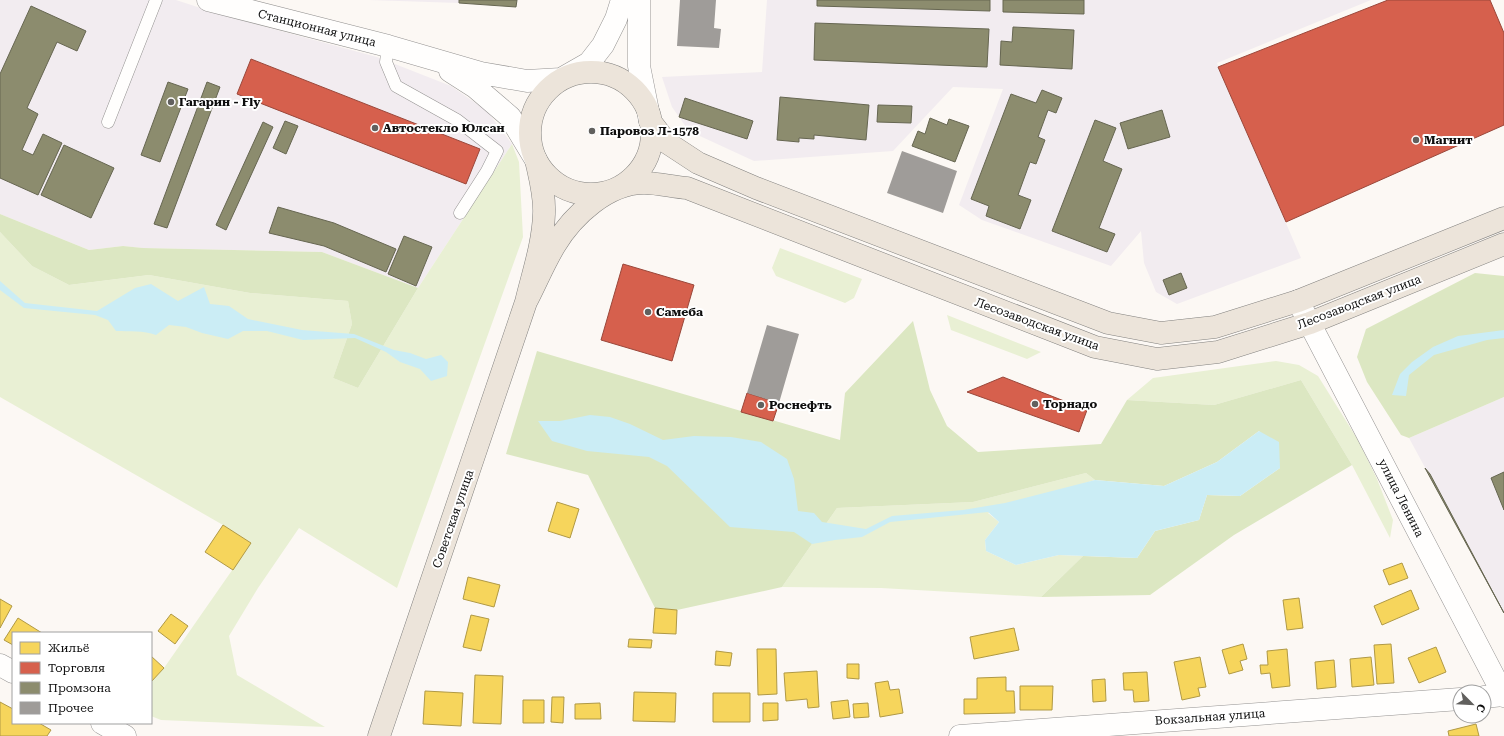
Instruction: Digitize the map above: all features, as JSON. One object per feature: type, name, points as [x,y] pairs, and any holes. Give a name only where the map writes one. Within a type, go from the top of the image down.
[{"type":"main road","points":[[581,72],[597,72],[613,76],[621,80],[634,90],[647,108],[650,120],[651,141],[646,159],[634,176],[618,187],[595,194],[570,190],[556,183],[544,172],[536,160],[530,142],[530,126],[534,111],[544,94],[561,79],[581,72]]},
{"type":"main road","name":"Лесозаводская улица","points":[[650,120],[666,142],[698,163],[771,193],[1108,323],[1161,333],[1215,327],[1298,302],[1504,218]]},
{"type":"main road","name":"Советская улица","points":[[379,736],[526,302],[540,243],[544,214],[543,186],[536,160]]},
{"type":"main road","name":"Лесозаводская улица","points":[[618,187],[644,183],[687,188],[1095,347],[1157,359],[1218,352],[1310,323],[1504,244]]},
{"type":"main road","name":"Советская улица","points":[[526,302],[555,244],[576,218],[592,202],[618,187]]},
{"type":"street","name":"Станционная улица","points":[[208,0],[388,46],[481,73],[527,81],[561,79]]},
{"type":"street","points":[[561,79],[590,63],[603,45],[616,19],[622,0]]},
{"type":"street","points":[[639,0],[639,66],[650,120]]},
{"type":"street","name":"Станционная улица","points":[[427,57],[474,87],[510,117],[536,160]]},
{"type":"street","name":"улица Ленина","points":[[1298,302],[1504,695]]},
{"type":"street","points":[[0,665],[12,671]]},
{"type":"street","points":[[1492,696],[1504,695]]},
{"type":"street","name":"Вокзальная улица","points":[[960,736],[1452,699]]},
{"type":"street","points":[[104,724],[125,736]]},
{"type":"lane","points":[[108,122],[156,0]]},
{"type":"lane","points":[[388,46],[386,62],[396,86],[457,120],[497,151],[487,171],[460,213]]},
{"type":"shaded area","points":[[0,0],[176,0],[222,15],[377,57],[451,86],[487,111],[512,144],[418,288],[322,252],[143,248],[123,246],[89,250],[0,214]]},
{"type":"shaded area","points":[[369,0],[459,0],[459,3]]},
{"type":"shaded area","points":[[767,0],[1371,0],[1217,63],[1301,258],[1177,304],[1156,292],[1144,263],[1141,231],[1111,266],[982,220],[959,205],[1003,89],[953,87],[893,151],[754,161],[689,131],[672,107],[662,77],[762,72]]},
{"type":"shaded area","points":[[1504,397],[1504,613],[1409,438]]},
{"type":"green space","points":[[512,144],[519,162],[523,237],[397,588],[299,528],[258,588],[229,636],[237,675],[325,727],[161,720],[152,716],[152,681],[164,668],[251,543],[223,525],[0,397],[0,232],[32,266],[69,285],[149,275],[250,293],[348,301],[352,324],[333,378],[358,388],[418,288]]},
{"type":"green space","points":[[0,214],[89,250],[123,246],[143,248],[322,252],[418,288],[358,388],[333,378],[352,324],[348,301],[250,293],[149,275],[69,285],[32,266],[0,232]]},
{"type":"green space","points":[[780,248],[862,279],[854,298],[845,303],[776,276],[772,268]]},
{"type":"green space","points":[[1475,273],[1504,276],[1504,397],[1409,438],[1401,435],[1367,382],[1357,357],[1366,329]]},
{"type":"green space","points":[[947,315],[1041,352],[1027,359],[951,330]]},
{"type":"green space","points":[[913,321],[930,390],[947,426],[978,452],[1101,444],[1127,400],[1214,405],[1301,380],[1352,465],[1234,535],[1150,595],[1041,597],[1083,556],[1137,558],[1155,531],[1199,520],[1207,495],[1240,496],[1280,468],[1259,431],[1217,462],[1164,486],[1095,480],[1086,473],[973,502],[837,508],[782,587],[677,610],[655,608],[588,475],[506,454],[537,351],[840,440],[845,393]]},
{"type":"green space","points":[[1276,361],[1299,365],[1318,376],[1358,440],[1377,479],[1393,520],[1390,538],[1352,465],[1301,380],[1214,405],[1127,400],[1153,378]]},
{"type":"green space","points":[[1086,473],[1095,480],[988,513],[999,522],[985,540],[986,551],[1016,565],[1059,555],[1083,556],[1041,597],[881,588],[782,587],[837,508],[973,502]]},
{"type":"water","points":[[0,281],[25,303],[97,311],[135,288],[151,284],[178,301],[204,287],[210,304],[229,306],[248,319],[302,330],[354,334],[394,350],[410,353],[426,359],[441,355],[448,362],[447,376],[431,381],[420,369],[400,362],[386,352],[355,338],[303,340],[267,331],[243,331],[228,339],[202,333],[186,327],[169,325],[156,335],[141,332],[116,331],[108,320],[95,315],[24,308],[0,290]]},
{"type":"water","points":[[1504,330],[1504,338],[1487,340],[1434,355],[1409,375],[1406,396],[1392,395],[1400,374],[1412,362],[1433,347],[1458,336]]},
{"type":"water","points":[[590,415],[610,417],[630,424],[663,440],[694,436],[731,437],[761,442],[787,459],[794,479],[798,511],[814,513],[822,522],[866,529],[892,516],[963,510],[1005,503],[1095,480],[1164,486],[1217,462],[1259,431],[1279,442],[1280,468],[1240,496],[1207,495],[1199,520],[1155,531],[1137,558],[1059,555],[1016,565],[986,551],[985,540],[999,522],[988,512],[890,522],[862,537],[812,544],[794,532],[730,527],[667,466],[649,457],[587,451],[552,441],[538,421],[560,421]]},
{"type":"building: Жильё","points":[[557,502],[579,509],[570,538],[548,531]]},
{"type":"building: Жильё","points":[[223,525],[251,543],[233,570],[205,552]]},
{"type":"building: Жильё","points":[[1402,563],[1408,578],[1389,585],[1383,570]]},
{"type":"building: Жильё","points":[[468,577],[500,585],[494,607],[463,599]]},
{"type":"building: Жильё","points":[[1411,590],[1419,609],[1382,625],[1374,606]]},
{"type":"building: Жильё","points":[[1299,598],[1303,628],[1287,630],[1283,600]]},
{"type":"building: Жильё","points":[[0,599],[12,606],[0,628]]},
{"type":"building: Жильё","points":[[655,608],[677,610],[676,634],[653,633]]},
{"type":"building: Жильё","points":[[171,614],[188,626],[175,644],[158,631]]},
{"type":"building: Жильё","points":[[471,615],[489,619],[481,651],[463,647]]},
{"type":"building: Жильё","points":[[18,618],[40,632],[12,632],[12,644],[4,640]]},
{"type":"building: Жильё","points":[[1014,628],[1019,650],[974,659],[970,637]]},
{"type":"building: Жильё","points":[[629,639],[652,640],[651,648],[628,647]]},
{"type":"building: Жильё","points":[[1243,644],[1247,659],[1240,661],[1243,670],[1229,674],[1222,650]]},
{"type":"building: Жильё","points":[[1391,644],[1394,683],[1377,684],[1374,645]]},
{"type":"building: Жильё","points":[[1436,647],[1446,672],[1419,683],[1408,658]]},
{"type":"building: Жильё","points":[[757,649],[776,649],[777,694],[758,695]]},
{"type":"building: Жильё","points":[[1287,649],[1290,686],[1272,688],[1270,673],[1261,674],[1260,665],[1268,665],[1267,651]]},
{"type":"building: Жильё","points":[[716,651],[732,653],[730,666],[715,665]]},
{"type":"building: Жильё","points":[[152,657],[164,668],[152,681]]},
{"type":"building: Жильё","points":[[1200,657],[1206,687],[1198,688],[1200,696],[1182,700],[1174,662]]},
{"type":"building: Жильё","points":[[1371,657],[1374,685],[1352,687],[1350,659]]},
{"type":"building: Жильё","points":[[1334,660],[1336,687],[1317,689],[1315,662]]},
{"type":"building: Жильё","points":[[847,664],[859,664],[859,679],[847,678]]},
{"type":"building: Жильё","points":[[817,671],[819,707],[808,708],[807,699],[786,701],[784,673]]},
{"type":"building: Жильё","points":[[1147,672],[1149,701],[1134,702],[1133,690],[1124,690],[1123,673]]},
{"type":"building: Жильё","points":[[475,675],[503,676],[501,724],[473,723]]},
{"type":"building: Жильё","points":[[1006,677],[1006,691],[1014,691],[1015,713],[964,714],[964,699],[977,699],[977,678]]},
{"type":"building: Жильё","points":[[1105,679],[1106,701],[1093,702],[1092,680]]},
{"type":"building: Жильё","points":[[888,681],[890,690],[899,689],[903,713],[880,717],[875,683]]},
{"type":"building: Жильё","points":[[1020,686],[1053,686],[1052,710],[1020,710]]},
{"type":"building: Жильё","points":[[425,691],[463,693],[461,726],[423,724]]},
{"type":"building: Жильё","points":[[634,692],[676,693],[675,722],[633,721]]},
{"type":"building: Жильё","points":[[713,693],[750,693],[750,722],[713,722]]},
{"type":"building: Жильё","points":[[552,697],[564,697],[563,723],[551,722]]},
{"type":"building: Жильё","points":[[523,700],[544,700],[544,723],[523,723]]},
{"type":"building: Жильё","points":[[848,700],[850,717],[833,719],[831,702]]},
{"type":"building: Жильё","points":[[0,702],[12,708],[12,724],[41,724],[51,730],[47,736],[0,736]]},
{"type":"building: Жильё","points":[[600,703],[601,719],[575,719],[575,704]]},
{"type":"building: Жильё","points":[[763,703],[778,703],[778,720],[763,721]]},
{"type":"building: Жильё","points":[[868,703],[869,717],[854,718],[853,704]]},
{"type":"building: Жильё","points":[[1476,724],[1479,736],[1449,736],[1448,731]]},
{"type":"building: Торговля","points":[[1388,0],[1490,0],[1504,33],[1504,125],[1286,222],[1218,67]]},
{"type":"building: Торговля","points":[[251,59],[480,149],[466,184],[237,94]]},
{"type":"building: Торговля","name":"Самеба","points":[[623,264],[694,285],[672,361],[601,340]]},
{"type":"building: Торговля","name":"Торнадо","points":[[1003,377],[1087,410],[1079,432],[967,392]]},
{"type":"building: Торговля","points":[[747,393],[779,403],[773,421],[741,412]]},
{"type":"building: Промзона","points":[[459,0],[517,0],[516,7],[459,3]]},
{"type":"building: Промзона","points":[[817,0],[990,0],[990,11],[817,6]]},
{"type":"building: Промзона","points":[[1003,0],[1084,0],[1084,14],[1003,12]]},
{"type":"building: Промзона","points":[[31,6],[86,31],[77,51],[57,42],[27,108],[38,114],[22,150],[33,155],[43,134],[62,143],[38,195],[0,178],[0,74]]},
{"type":"building: Промзона","points":[[815,23],[989,29],[987,67],[814,60]]},
{"type":"building: Промзона","points":[[1013,27],[1074,30],[1072,69],[1000,65],[1001,41],[1012,42]]},
{"type":"building: Промзона","points":[[168,82],[188,89],[160,162],[141,155]]},
{"type":"building: Промзона","points":[[207,82],[220,87],[167,228],[154,224]]},
{"type":"building: Промзона","points":[[1042,90],[1062,98],[1056,113],[1048,110],[1038,137],[1045,140],[1036,164],[1030,162],[1018,195],[1031,200],[1020,229],[986,216],[989,206],[971,199],[1011,94],[1036,103]]},
{"type":"building: Промзона","points":[[780,97],[869,105],[866,140],[814,135],[814,139],[799,138],[799,142],[777,140]]},
{"type":"building: Промзона","points":[[685,98],[753,121],[747,139],[679,117]]},
{"type":"building: Промзона","points":[[878,105],[912,106],[911,123],[877,122]]},
{"type":"building: Промзона","points":[[1162,110],[1170,137],[1128,149],[1120,123]]},
{"type":"building: Промзона","points":[[930,118],[947,125],[949,119],[969,126],[955,162],[912,146],[918,131],[925,134]]},
{"type":"building: Промзона","points":[[1095,120],[1116,128],[1103,161],[1122,169],[1099,228],[1115,234],[1107,252],[1052,231]]},
{"type":"building: Промзона","points":[[285,121],[298,126],[286,154],[273,148]]},
{"type":"building: Промзона","points":[[263,122],[273,127],[226,230],[216,225]]},
{"type":"building: Промзона","points":[[64,145],[114,168],[91,218],[41,195]]},
{"type":"building: Промзона","points":[[278,207],[334,223],[396,249],[386,272],[324,246],[269,233]]},
{"type":"building: Промзона","points":[[404,236],[432,247],[416,286],[388,274]]},
{"type":"building: Промзона","points":[[1181,273],[1187,288],[1169,295],[1163,280]]},
{"type":"building: Промзона","points":[[1425,468],[1430,474],[1504,613]]},
{"type":"building: Промзона","points":[[1504,472],[1504,510],[1491,478]]},
{"type":"building: Прочее","points":[[680,0],[716,0],[714,28],[721,29],[719,48],[677,46]]},
{"type":"building: Прочее","points":[[902,151],[957,171],[943,213],[887,193]]},
{"type":"building: Прочее","points":[[767,325],[799,334],[779,403],[747,393]]},
{"type":"place","name":"Гагарин - Fly","points":[[171,102]]},
{"type":"place","name":"Автостекло Юлсан","points":[[375,128]]},
{"type":"place","name":"Паровоз Л-1578","points":[[592,131]]},
{"type":"place","name":"Магнит","points":[[1416,140]]},
{"type":"place","name":"Самеба","points":[[648,312]]},
{"type":"place","name":"Торнадо","points":[[1035,404]]},
{"type":"place","name":"Роснефть","points":[[761,405]]}]
